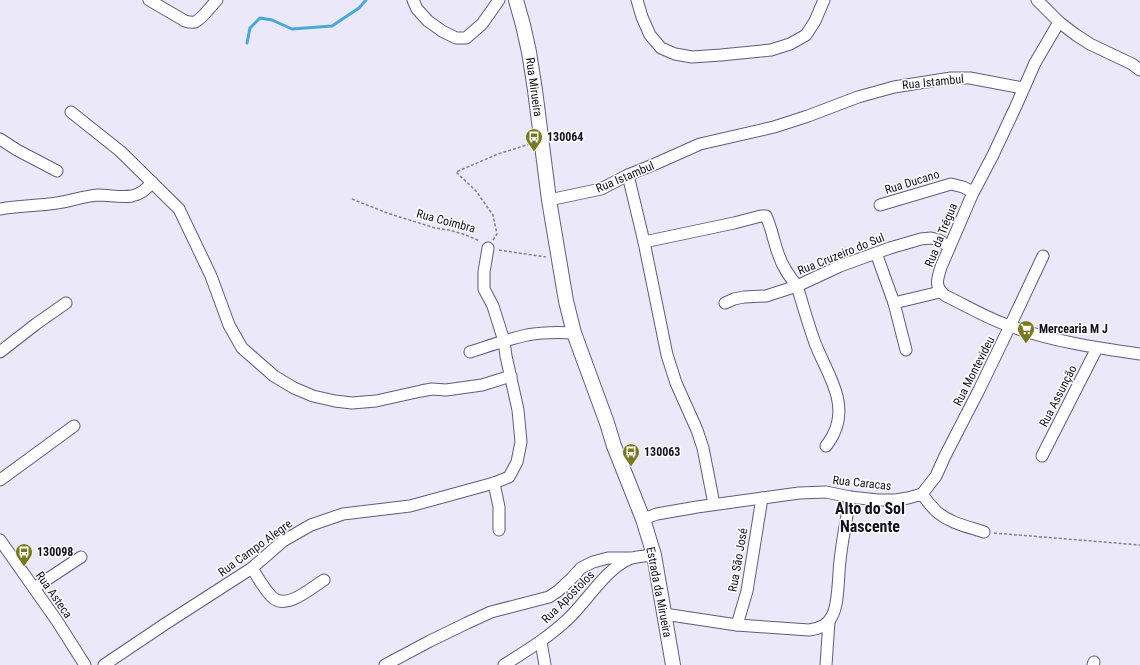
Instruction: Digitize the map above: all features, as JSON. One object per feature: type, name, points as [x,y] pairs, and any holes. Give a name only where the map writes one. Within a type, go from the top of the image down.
[{"type":"main road","name":"Rua Mirueira","points":[[516,0],[529,52],[549,200]]},
{"type":"main road","points":[[549,200],[558,259],[574,333],[614,446],[643,519]]},
{"type":"main road","name":"Estrada da Mirueira","points":[[643,519],[654,555],[673,665]]},
{"type":"street","points":[[149,0],[190,23],[196,22],[201,18],[217,0]]},
{"type":"street","points":[[413,0],[417,9],[428,21],[456,38],[466,38],[482,24],[499,0]]},
{"type":"street","points":[[637,0],[642,17],[650,35],[661,48],[675,54],[692,57],[771,50],[790,44],[806,35],[815,21],[824,0]]},
{"type":"street","points":[[1037,0],[1059,22],[1090,44],[1137,64]]},
{"type":"street","name":"Rua da Trégua","points":[[940,292],[938,280],[941,267],[973,192],[993,155],[1035,64],[1059,22]]},
{"type":"street","name":"Rua Istambul","points":[[549,200],[601,189],[628,175],[700,144],[774,127],[858,97],[894,87],[951,78],[970,78],[1023,88]]},
{"type":"street","points":[[71,112],[120,151],[179,209],[211,276],[229,325],[242,348],[274,376],[294,388],[313,396],[352,403],[376,401],[432,389],[446,390],[482,384],[511,376],[504,341],[493,306],[484,288],[484,272],[488,248]]},
{"type":"street","points":[[0,139],[57,172]]},
{"type":"street","points":[[628,175],[644,242],[667,355],[676,383],[697,430],[703,448],[714,504]]},
{"type":"street","points":[[0,209],[51,204],[82,197],[100,195],[122,197],[134,195],[146,189],[152,182]]},
{"type":"street","name":"Rua Ducano","points":[[880,205],[951,184],[963,187],[973,192]]},
{"type":"street","name":"Rua Cruzeiro do Sul","points":[[644,242],[766,216],[770,224],[779,257],[788,276],[797,286],[840,266],[890,248],[921,239],[931,238],[939,240],[949,247]]},
{"type":"street","points":[[876,253],[894,303],[906,350]]},
{"type":"street","name":"Rua Montevideu","points":[[922,494],[936,476],[1043,256]]},
{"type":"street","points":[[725,303],[739,298],[766,296],[797,286],[815,343],[836,390],[838,400],[839,414],[837,425],[834,434],[826,446]]},
{"type":"street","points":[[894,303],[940,292],[1010,326],[1055,339],[1097,348],[1140,354]]},
{"type":"street","points":[[0,352],[66,303]]},
{"type":"street","points":[[470,352],[527,335],[554,332],[574,333]]},
{"type":"street","name":"Rua Assunção","points":[[1042,456],[1097,348]]},
{"type":"street","name":"Rua Campo Alegre","points":[[104,665],[252,568],[283,541],[310,525],[343,514],[410,506],[494,483],[509,477],[517,462],[521,442],[518,410],[511,376]]},
{"type":"street","points":[[0,480],[74,426]]},
{"type":"street","points":[[494,483],[499,507],[499,530]]},
{"type":"street","name":"Rua Caracas","points":[[643,519],[657,514],[714,504],[798,493],[826,492],[850,497],[895,500],[922,494]]},
{"type":"street","points":[[922,494],[942,516],[954,522],[984,532]]},
{"type":"street","points":[[664,614],[737,625],[809,630],[816,629],[825,624],[832,617],[837,601],[840,561],[850,497]]},
{"type":"street","name":"Rua São José","points":[[737,625],[747,591],[762,498]]},
{"type":"street","name":"Rua Asteca","points":[[0,540],[86,665]]},
{"type":"street","name":"Rua Apóstolos","points":[[504,665],[540,642],[569,618],[619,565],[630,558],[654,555]]},
{"type":"street","points":[[34,588],[81,557]]},
{"type":"street","points":[[385,665],[430,641],[485,615],[549,597],[568,582],[581,568],[593,562],[608,558],[630,558]]},
{"type":"street","points":[[252,568],[273,598],[281,602],[292,600],[324,580]]},
{"type":"street","points":[[826,665],[829,621]]},
{"type":"street","points":[[540,642],[545,665]]},
{"type":"path","points":[[488,248],[497,234],[493,215],[476,191],[456,172],[498,154],[541,141]]},
{"type":"path","name":"Rua Coimbra","points":[[352,199],[387,213],[435,228],[449,230],[479,239],[488,248],[558,259]]},
{"type":"path","points":[[984,532],[1140,545]]},
{"type":"waterway","points":[[247,43],[250,28],[260,18],[272,20],[292,29],[332,26],[359,8],[366,0]]},
{"type":"place","name":"130064","points":[[534,152]]},
{"type":"place","name":"Mercearia M J","points":[[1026,344]]},
{"type":"place","name":"130063","points":[[631,467]]},
{"type":"place","name":"130098","points":[[24,567]]},
{"type":"district","name":"Alto do Sol Nascente","points":[[870,517]]}]
